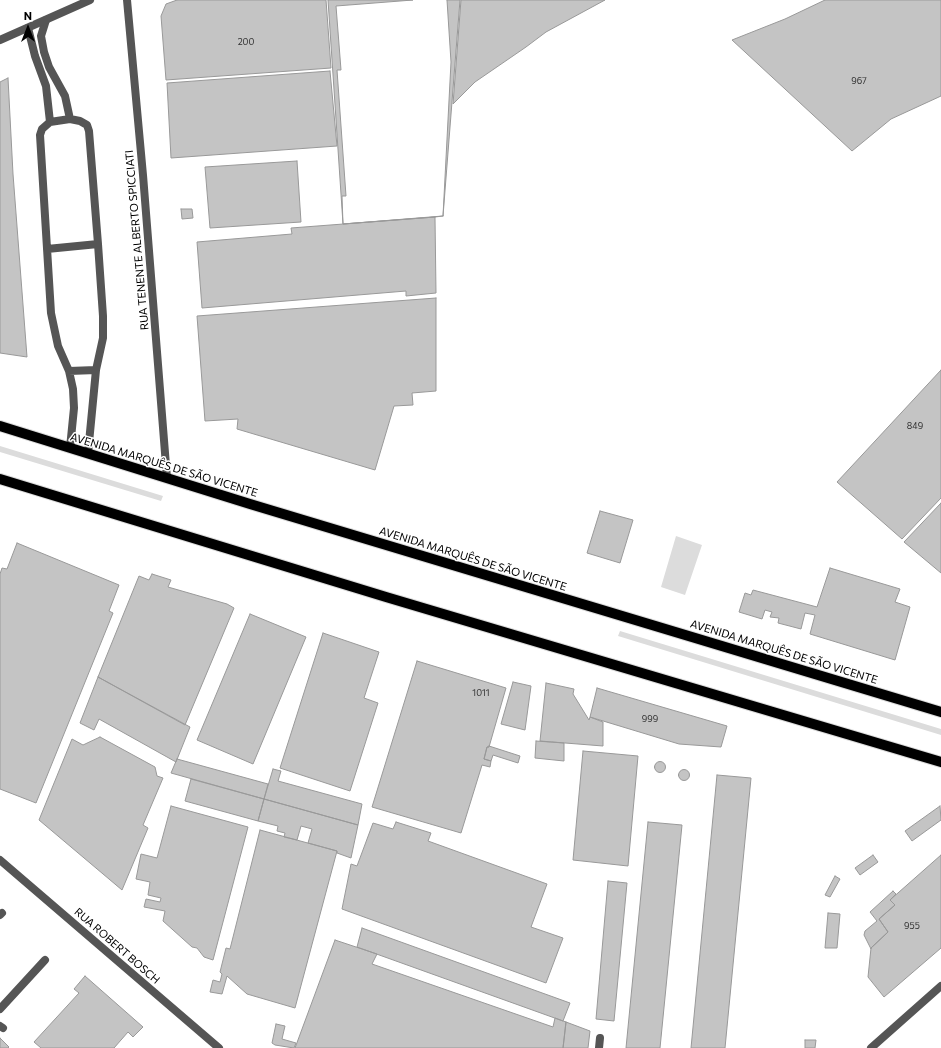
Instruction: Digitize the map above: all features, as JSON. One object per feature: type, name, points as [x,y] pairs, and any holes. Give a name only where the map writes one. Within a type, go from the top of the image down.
[{"type":"main road","name":"AVENIDA MARQUÊS DE SÃO VICENTE","points":[[0,426],[408,552],[941,712]]},
{"type":"main road","points":[[0,479],[394,599],[941,762]]},
{"type":"street","points":[[0,40],[90,0]]},
{"type":"street","name":"RUA TENENTE ALBERTO SPICCIATI","points":[[127,0],[144,183],[167,478]]},
{"type":"street","points":[[46,20],[41,36],[44,52],[49,67],[65,96],[70,119]]},
{"type":"street","points":[[28,28],[35,56],[46,86],[50,122]]},
{"type":"street","points":[[70,448],[74,408],[73,389],[69,371],[58,346],[51,313],[40,135],[42,129],[50,122],[70,119],[80,121],[87,125],[89,131],[102,316],[102,338],[96,370],[88,453]]},
{"type":"street","points":[[47,249],[98,244]]},
{"type":"street","points":[[69,371],[96,370]]},
{"type":"street","name":"RUA ROBERT BOSCH","points":[[0,860],[219,1048]]},
{"type":"street","points":[[0,1009],[45,960]]},
{"type":"street","points":[[871,1048],[941,986]]},
{"type":"street","points":[[599,1048],[600,1038]]},
{"type":"shaded area","points":[[0,446],[163,496],[161,501],[0,452]]},
{"type":"shaded area","points":[[676,536],[702,545],[685,595],[661,587]]},
{"type":"shaded area","points":[[620,631],[941,729],[941,735],[618,636]]},
{"type":"building","points":[[177,0],[326,0],[331,68],[166,80],[161,16],[166,4]]},
{"type":"building","points":[[328,0],[413,0],[336,6],[341,70],[337,70],[346,196],[342,196],[343,224]]},
{"type":"building","points":[[447,0],[460,0],[443,216],[451,62]]},
{"type":"building","points":[[461,0],[605,0],[546,32],[475,82],[453,104]]},
{"type":"building","points":[[825,0],[941,0],[941,96],[891,119],[852,151],[732,40],[785,19]]},
{"type":"building","points":[[330,71],[337,146],[171,158],[167,83]]},
{"type":"building","points":[[8,78],[13,174],[27,357],[0,353],[0,82]]},
{"type":"building","points":[[297,161],[301,222],[210,228],[205,167]]},
{"type":"building","points":[[181,209],[192,209],[193,218],[182,219]]},
{"type":"building","points":[[443,216],[435,217],[343,224]]},
{"type":"building","points":[[435,217],[436,293],[406,296],[406,291],[202,308],[197,242],[292,234],[291,228]]},
{"type":"building","points":[[436,298],[436,391],[412,393],[413,405],[394,406],[375,470],[237,429],[238,419],[205,421],[197,316]]},
{"type":"building","points":[[941,370],[941,498],[902,539],[837,482]]},
{"type":"building","points":[[941,503],[941,573],[904,542]]},
{"type":"building","points":[[600,511],[633,520],[620,563],[587,553]]},
{"type":"building","points":[[17,543],[119,585],[109,611],[113,613],[36,803],[0,789],[0,574],[2,568],[7,569]]},
{"type":"building","points":[[830,568],[900,589],[895,602],[910,607],[895,660],[810,634],[815,615],[805,613],[801,629],[778,623],[779,618],[770,617],[772,612],[765,610],[762,619],[739,612],[745,593],[751,595],[753,590],[817,607]]},
{"type":"building","points":[[152,574],[171,580],[168,587],[227,604],[234,608],[185,725],[98,677],[139,576],[149,580]]},
{"type":"building","points":[[250,614],[306,637],[253,764],[197,740]]},
{"type":"building","points":[[323,633],[379,652],[364,698],[378,703],[350,791],[280,768]]},
{"type":"building","points":[[417,661],[506,688],[489,747],[487,747],[484,759],[491,761],[490,767],[482,765],[461,833],[372,807]]},
{"type":"building","points":[[98,677],[190,727],[176,762],[99,719],[94,730],[80,723]]},
{"type":"building","points":[[513,682],[531,686],[525,730],[501,724]]},
{"type":"building","points":[[546,683],[574,689],[573,694],[589,720],[590,717],[603,722],[603,746],[540,741]]},
{"type":"building","points":[[597,688],[727,726],[721,747],[679,744],[590,717]]},
{"type":"building","points":[[100,737],[155,767],[157,776],[163,778],[143,825],[148,828],[122,890],[39,820],[72,739],[83,745]]},
{"type":"building","points":[[536,741],[564,743],[564,761],[535,758]]},
{"type":"building","points":[[489,746],[520,756],[518,763],[493,755],[491,761],[484,759],[487,747]]},
{"type":"building","points":[[583,751],[638,756],[628,866],[573,860]]},
{"type":"building","points":[[177,759],[268,784],[264,799],[171,773]]},
{"type":"building","points":[[658,762],[662,762],[664,763],[664,771],[658,772],[655,769],[655,765]]},
{"type":"building","points":[[273,769],[281,771],[278,781],[362,804],[358,825],[264,799]]},
{"type":"building","points":[[682,770],[686,770],[688,771],[688,779],[682,780],[679,777],[679,773]]},
{"type":"building","points":[[717,775],[751,778],[725,1048],[691,1048]]},
{"type":"building","points":[[191,779],[264,799],[258,821],[185,801]]},
{"type":"building","points":[[264,799],[358,825],[351,858],[337,853],[337,851],[308,843],[312,829],[301,826],[297,840],[284,837],[285,833],[277,831],[278,826],[258,821]]},
{"type":"building","points":[[171,806],[248,827],[213,960],[204,957],[197,948],[192,947],[163,921],[165,911],[144,907],[146,899],[160,902],[161,898],[148,895],[150,882],[136,879],[141,854],[157,858]]},
{"type":"building","points":[[940,806],[941,820],[912,841],[905,831]]},
{"type":"building","points":[[396,822],[431,833],[428,841],[547,884],[531,927],[563,938],[546,983],[342,909],[351,864],[357,866],[373,823],[393,829]]},
{"type":"building","points":[[648,822],[682,825],[660,1048],[626,1048]]},
{"type":"building","points":[[260,830],[337,851],[295,1008],[247,994],[227,976],[222,994],[210,992],[213,980],[220,982],[222,974],[220,972],[226,948],[230,949]]},
{"type":"building","points":[[873,855],[878,862],[860,875],[855,868]]},
{"type":"building","points":[[941,855],[941,948],[884,997],[868,977],[871,948],[888,932],[879,919],[895,905],[890,900]]},
{"type":"building","points":[[835,876],[840,879],[830,897],[825,895]]},
{"type":"building","points":[[608,881],[627,883],[614,1021],[596,1019]]},
{"type":"building","points":[[893,891],[896,894],[890,900],[895,905],[879,919],[888,932],[871,949],[864,935],[865,931],[877,921],[870,912]]},
{"type":"building","points":[[828,913],[840,914],[837,948],[825,948]]},
{"type":"building","points":[[362,928],[570,1003],[563,1021],[357,947]]},
{"type":"building","points":[[335,940],[377,954],[372,964],[553,1027],[555,1018],[566,1022],[563,1048],[295,1048]]},
{"type":"building","points":[[85,976],[143,1027],[133,1037],[128,1032],[114,1048],[41,1048],[34,1042],[79,993],[74,989]]},
{"type":"building","points":[[566,1022],[590,1031],[588,1048],[563,1048]]},
{"type":"building","points":[[276,1024],[285,1026],[282,1039],[296,1043],[294,1048],[275,1045],[272,1043]]},
{"type":"building","points":[[0,1038],[9,1047],[8,1048],[0,1048]]},
{"type":"building","points":[[805,1040],[816,1040],[815,1048],[805,1048]]}]
